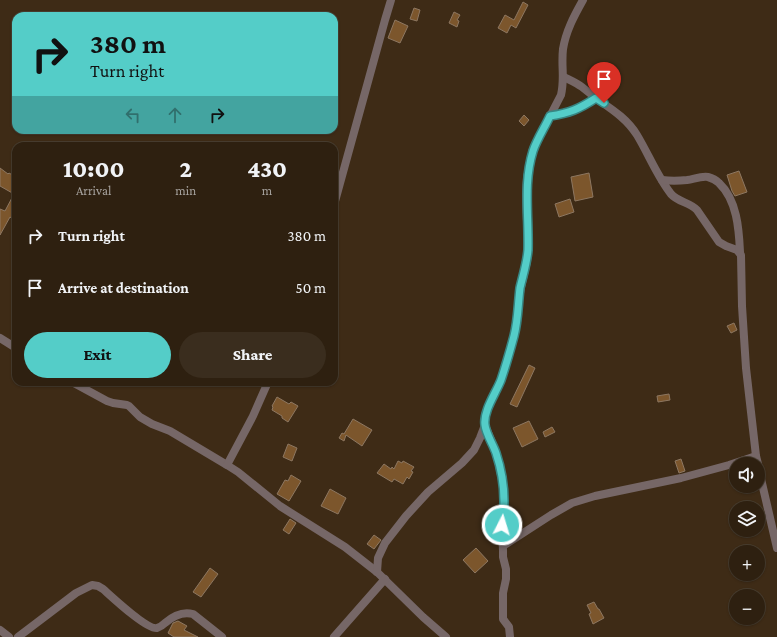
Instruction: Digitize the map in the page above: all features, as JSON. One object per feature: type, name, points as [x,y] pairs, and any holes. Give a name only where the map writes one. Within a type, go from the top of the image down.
[{"type":"street","points":[[338,190],[384,20],[391,0]]},
{"type":"street","points":[[377,572],[378,558],[385,543],[406,516],[428,492],[462,463],[474,450],[485,425],[485,415],[500,382],[507,362],[517,323],[521,287],[527,262],[526,194],[527,178],[533,149],[563,87],[563,57],[566,34],[583,0]]},
{"type":"street","points":[[564,77],[581,86],[629,123],[662,180],[675,198],[693,206],[719,242],[726,246],[735,248],[740,252]]},
{"type":"street","points":[[550,116],[571,112],[596,98]]},
{"type":"street","points":[[662,180],[676,181],[706,177],[711,178],[723,187],[733,204],[741,255],[742,310],[746,368],[756,457]]},
{"type":"street","points":[[0,338],[12,346]]},
{"type":"street","points":[[79,386],[107,401],[129,406],[140,417],[152,424],[170,431],[238,472],[280,506],[345,547],[377,572],[422,617],[446,637]]},
{"type":"street","points":[[227,465],[253,416],[266,386]]},
{"type":"street","points":[[485,425],[496,452],[504,490],[502,525],[503,557],[506,568],[506,579],[503,593],[503,619],[509,627],[510,637]]},
{"type":"street","points":[[503,546],[572,503],[595,496],[729,468]]},
{"type":"street","points":[[764,493],[777,548]]},
{"type":"street","points":[[334,637],[385,579]]},
{"type":"street","points":[[18,637],[76,593],[92,585],[103,589],[142,622],[154,628],[159,628],[173,616],[187,612],[193,614],[222,637]]},
{"type":"street","points":[[0,630],[9,637]]},
{"type":"building","points":[[523,2],[528,5],[516,28],[511,25],[507,33],[498,28],[505,15],[514,20]]},
{"type":"building","points":[[414,8],[420,10],[417,21],[410,19]]},
{"type":"building","points":[[454,12],[460,15],[457,20],[459,21],[457,27],[449,23]]},
{"type":"building","points":[[395,20],[408,26],[400,43],[388,38]]},
{"type":"building","points":[[524,115],[529,120],[524,126],[519,121]]},
{"type":"building","points":[[0,168],[8,174],[12,175],[12,193],[0,186]]},
{"type":"building","points":[[739,171],[747,192],[735,196],[727,175]]},
{"type":"building","points":[[589,173],[593,197],[575,201],[571,177]]},
{"type":"building","points":[[12,198],[12,218],[10,217],[0,235],[0,209],[5,211]]},
{"type":"building","points":[[570,199],[574,212],[559,217],[555,204]]},
{"type":"building","points":[[734,323],[737,330],[731,333],[727,326]]},
{"type":"building","points":[[529,365],[535,368],[517,407],[510,404]]},
{"type":"building","points":[[669,394],[670,400],[658,402],[657,396]]},
{"type":"building","points":[[277,397],[289,404],[291,402],[298,406],[288,422],[272,410],[272,406]]},
{"type":"building","points":[[353,419],[372,430],[362,446],[346,435],[344,441],[339,438],[342,433],[344,434]]},
{"type":"building","points":[[529,421],[538,439],[522,447],[513,428]]},
{"type":"building","points":[[552,427],[555,432],[545,437],[543,432]]},
{"type":"building","points":[[288,444],[297,448],[292,461],[283,457]]},
{"type":"building","points":[[681,459],[685,471],[679,473],[675,461]]},
{"type":"building","points":[[398,461],[402,463],[403,461],[414,467],[411,471],[413,472],[409,479],[407,477],[403,484],[394,479],[392,482],[377,473],[384,464],[391,469],[392,467],[394,469]]},
{"type":"building","points":[[291,475],[301,481],[289,501],[277,494],[285,480],[288,481]]},
{"type":"building","points":[[330,489],[346,498],[338,514],[321,506]]},
{"type":"building","points":[[290,519],[296,523],[289,534],[283,530]]},
{"type":"building","points":[[374,535],[381,540],[374,549],[367,544]]},
{"type":"building","points":[[476,548],[488,561],[475,573],[463,560]]},
{"type":"building","points":[[210,568],[218,574],[201,597],[193,592]]},
{"type":"building","points":[[594,602],[604,618],[593,624],[589,614],[591,613],[587,605]]},
{"type":"building","points":[[178,621],[187,626],[184,630],[198,637],[174,637],[168,633],[173,623]]},
{"type":"route","points":[[502,525],[504,490],[496,452],[485,425],[485,415],[500,382],[507,362],[517,323],[521,287],[527,262],[526,194],[527,178],[533,149],[550,116],[571,112],[596,98],[604,103]]}]
